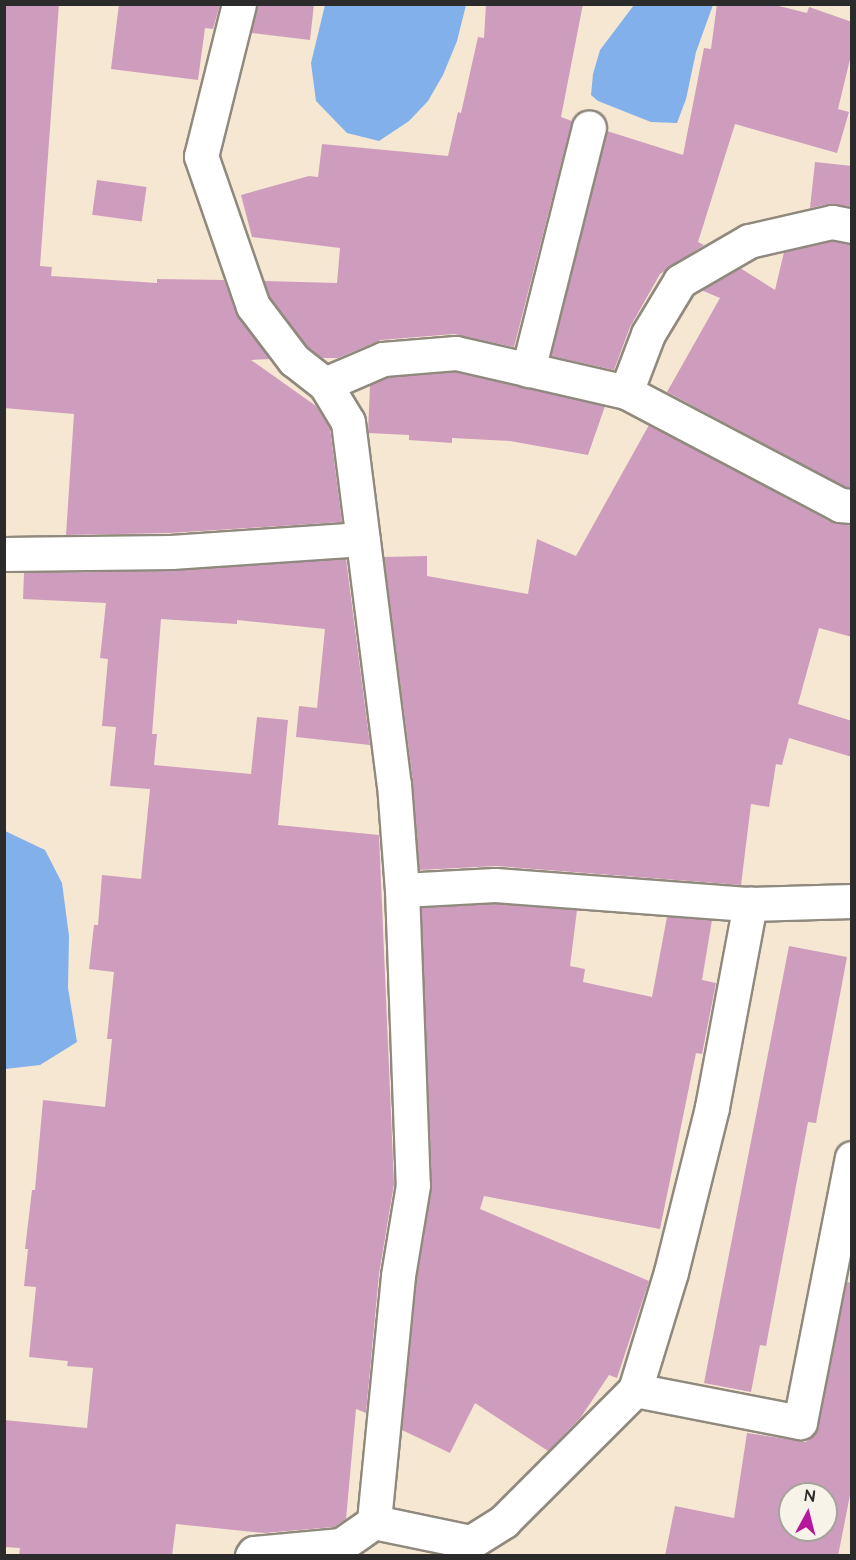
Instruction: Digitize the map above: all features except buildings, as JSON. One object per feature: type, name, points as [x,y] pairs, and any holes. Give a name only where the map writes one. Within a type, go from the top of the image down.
[{"type":"street","points":[[239,4],[201,156],[253,306],[294,360],[325,384],[348,422],[394,784],[402,890],[413,1185],[398,1276],[374,1522]]},
{"type":"street","points":[[528,370],[589,128]]},
{"type":"street","points":[[626,392],[648,334],[680,281],[749,241],[831,222],[852,226]]},
{"type":"street","points":[[325,384],[383,359],[456,353],[626,392],[840,505],[852,506]]},
{"type":"street","points":[[4,554],[171,552],[363,538]]},
{"type":"street","points":[[402,890],[495,885],[750,904],[852,901]]},
{"type":"street","points":[[252,1556],[254,1553],[341,1545],[374,1522],[471,1542],[504,1521],[635,1390],[671,1272],[712,1107],[750,904]]},
{"type":"street","points":[[635,1390],[800,1422],[852,1158]]},
{"type":"water","points":[[325,5],[466,5],[457,41],[443,75],[428,101],[409,121],[379,141],[347,133],[316,101],[311,63]]},
{"type":"water","points":[[634,5],[713,5],[696,52],[686,99],[677,123],[651,122],[598,101],[591,95],[593,74],[600,50]]},
{"type":"water","points":[[5,831],[45,850],[62,883],[69,936],[68,988],[77,1042],[40,1065],[5,1069]]}]
